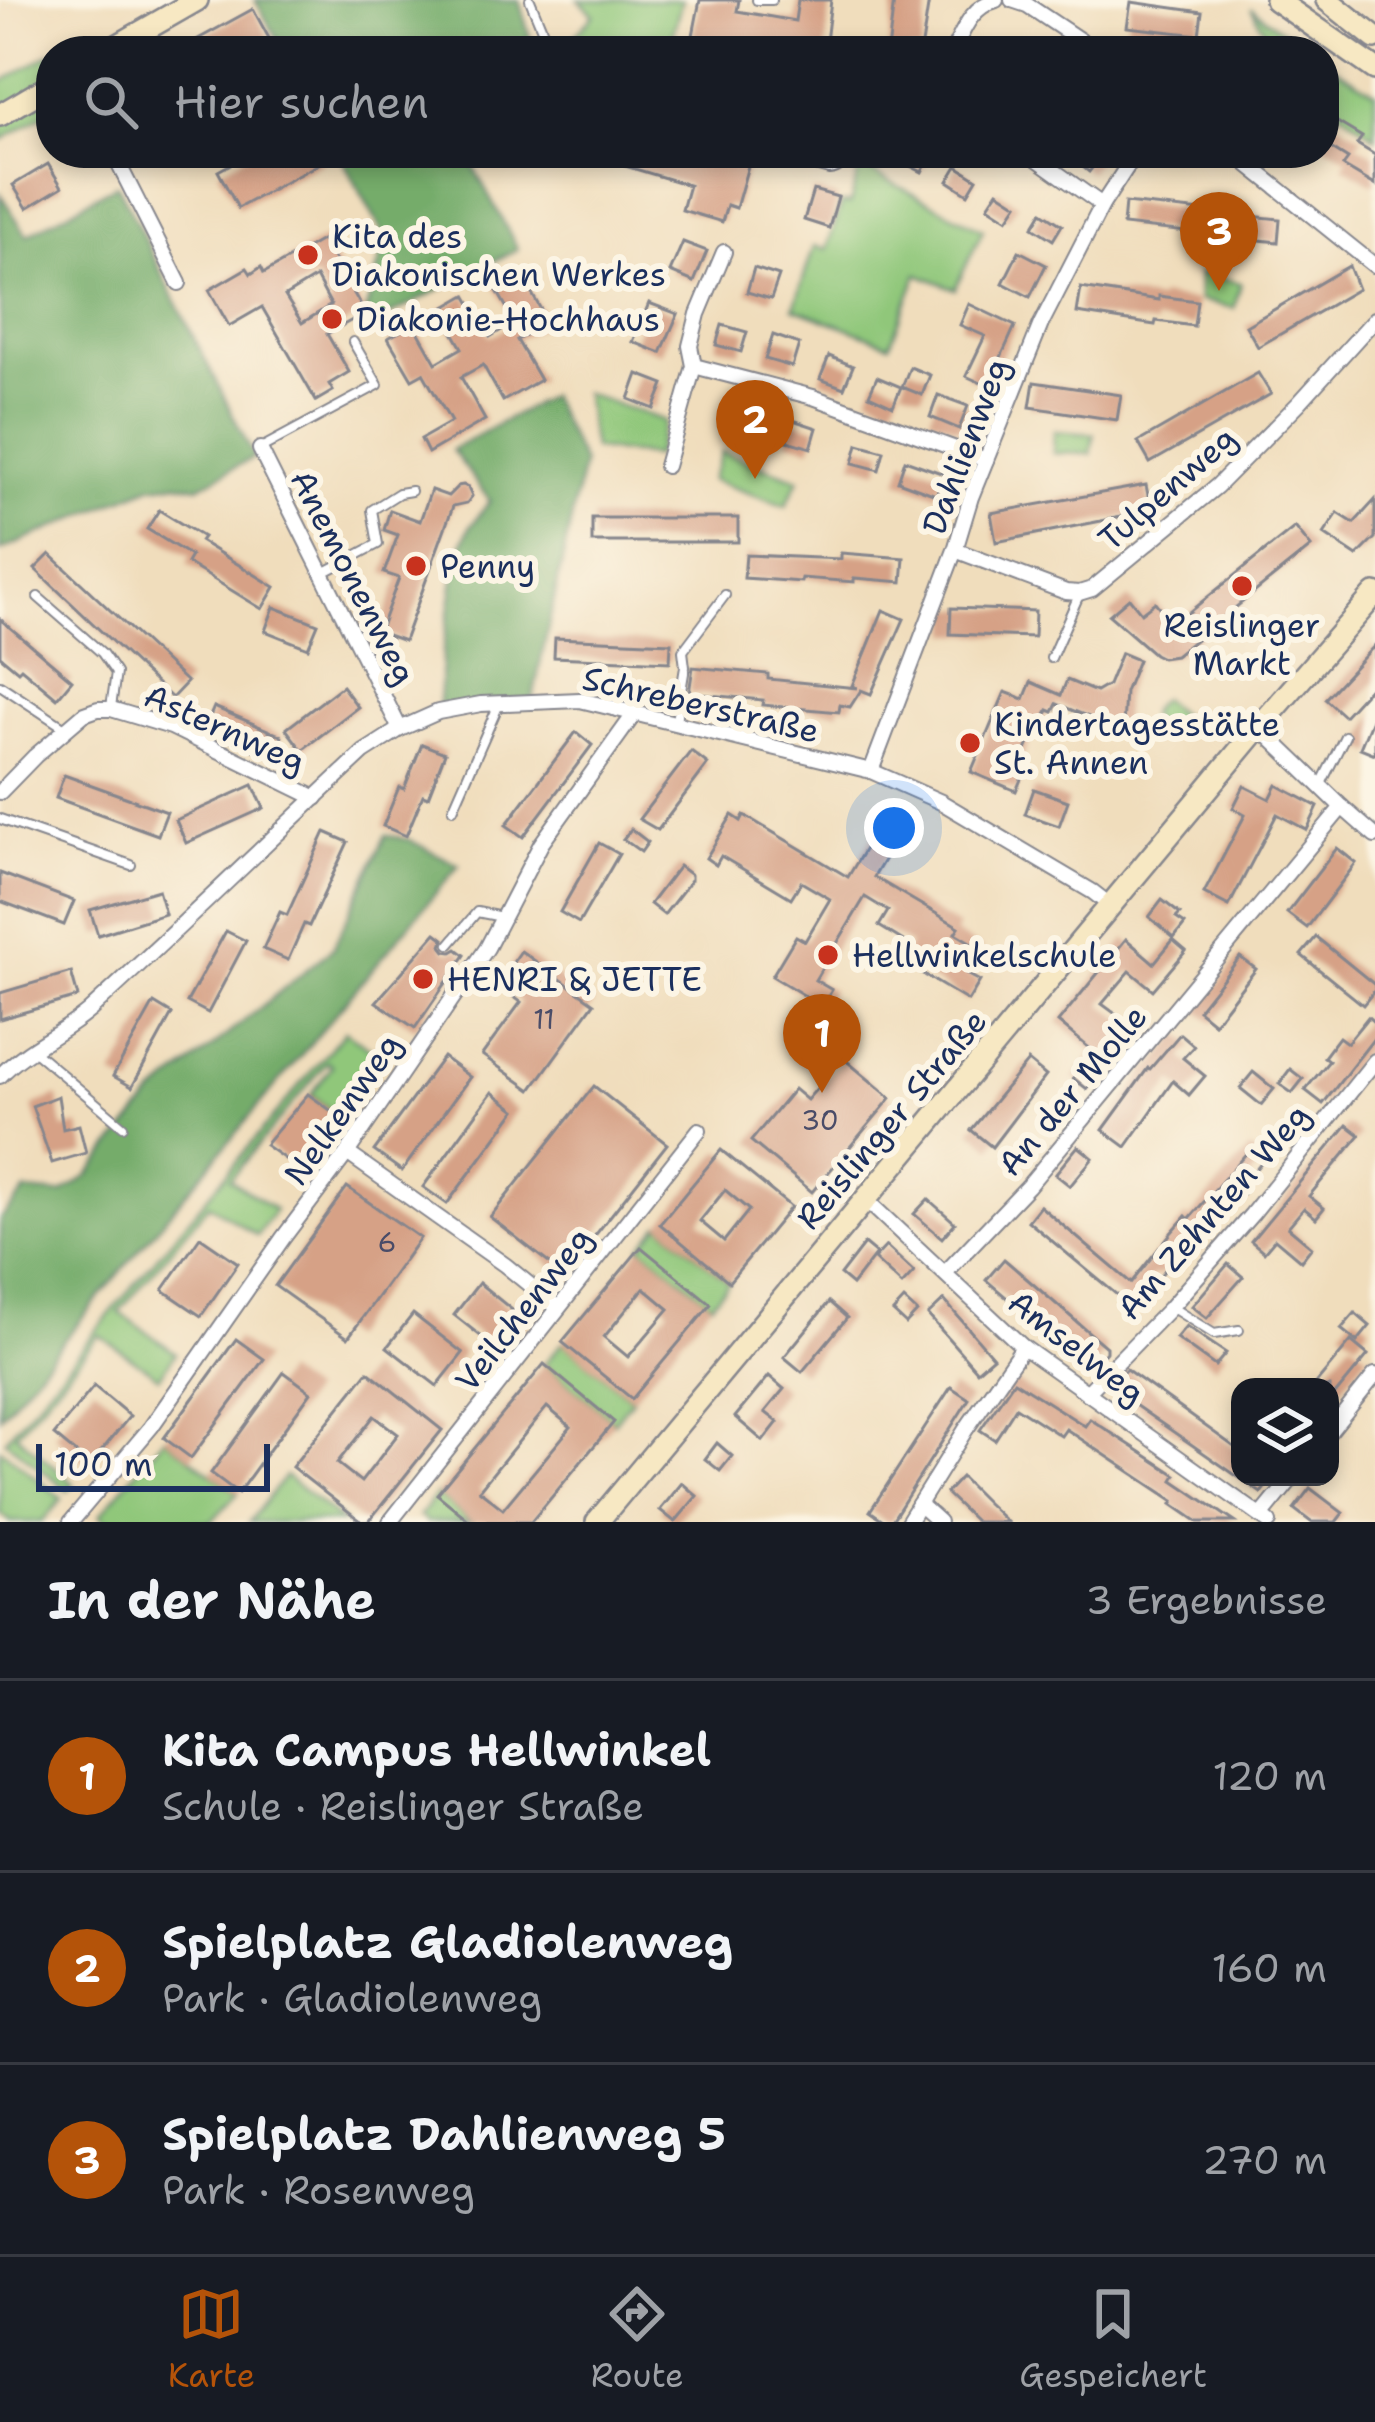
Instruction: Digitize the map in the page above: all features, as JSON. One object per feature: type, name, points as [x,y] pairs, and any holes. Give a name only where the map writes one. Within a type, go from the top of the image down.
[{"type":"street","points":[[134,36],[196,0]]},
{"type":"street","points":[[960,36],[971,14],[996,0]]},
{"type":"street","points":[[1012,0],[1074,36]]},
{"type":"street","points":[[1276,0],[1328,36]]},
{"type":"street","points":[[1327,0],[1375,38]]},
{"type":"street","points":[[1339,44],[1375,69]]},
{"type":"street","points":[[0,115],[36,94]]},
{"type":"street","points":[[121,168],[179,283]]},
{"type":"street","points":[[1050,168],[1102,205]]},
{"type":"street","name":"Dahlienweg","points":[[871,771],[1041,324],[1126,168]]},
{"type":"street","points":[[1253,168],[1375,266]]},
{"type":"street","points":[[666,466],[694,366],[690,346],[698,314],[724,252]]},
{"type":"street","name":"Tulpenweg","points":[[1079,593],[1092,589],[1216,486],[1375,319]]},
{"type":"street","points":[[694,366],[813,397],[986,460]]},
{"type":"street","name":"Anemonenweg","points":[[260,449],[400,729]]},
{"type":"street","points":[[955,550],[1079,593]]},
{"type":"street","name":"Reislinger Straße","points":[[597,1522],[1375,594]]},
{"type":"street","name":"Schreberstraße","points":[[0,1076],[6,1060],[34,1050],[83,1016],[364,752],[438,712],[500,703],[580,700],[871,771],[941,802],[1111,906]]},
{"type":"street","name":"Asternweg","points":[[1,788],[84,714],[111,709],[171,727],[316,798]]},
{"type":"street","name":"Nelkenweg","points":[[71,1522],[151,1427],[347,1153],[487,948],[542,844],[635,713]]},
{"type":"street","points":[[1259,727],[1375,836]]},
{"type":"street","name":"An der Molle","points":[[945,1273],[1028,1186],[1342,807]]},
{"type":"street","name":"Am Zehnten Weg","points":[[1087,1393],[1252,1214],[1375,1060]]},
{"type":"street","name":"Veilchenweg","points":[[390,1522],[699,1130]]},
{"type":"street","points":[[347,1153],[558,1308]]},
{"type":"street","name":"Amselweg","points":[[865,1199],[1023,1347],[1265,1518]]},
{"type":"street","points":[[908,1522],[1023,1347]]},
{"type":"street","points":[[1339,1420],[1375,1375]]},
{"type":"street","points":[[1265,1518],[1287,1486]]},
{"type":"street","points":[[920,1504],[938,1522]]},
{"type":"lane","points":[[530,0],[544,36]]},
{"type":"lane","points":[[757,0],[772,0]]},
{"type":"lane","points":[[260,449],[378,385],[353,342]]},
{"type":"lane","points":[[322,574],[378,544],[372,510],[398,493],[411,491]]},
{"type":"lane","points":[[1051,658],[1079,593]]},
{"type":"lane","points":[[676,721],[683,651],[725,595]]},
{"type":"lane","points":[[38,597],[102,653],[116,673],[111,709]]},
{"type":"lane","points":[[0,685],[65,728]]},
{"type":"lane","points":[[452,809],[500,703]]},
{"type":"lane","points":[[1320,786],[1345,736]]},
{"type":"lane","points":[[0,819],[131,865]]},
{"type":"lane","points":[[450,944],[477,912],[503,918]]},
{"type":"lane","points":[[34,1050],[123,1126]]},
{"type":"lane","points":[[1171,1306],[1214,1334],[1239,1330]]},
{"type":"green space","points":[[255,0],[519,0],[530,36],[275,36]]},
{"type":"green space","points":[[579,0],[682,0],[672,36],[574,36],[594,15]]},
{"type":"green space","points":[[1251,8],[1289,36],[1268,36]]},
{"type":"green space","points":[[36,62],[36,119],[0,141],[0,83]]},
{"type":"green space","points":[[1339,70],[1375,92],[1375,137],[1339,109]]},
{"type":"green space","points":[[347,168],[474,168],[518,249],[378,321],[365,313],[386,239]]},
{"type":"green space","points":[[859,168],[864,168],[983,230],[955,289],[918,274],[890,344],[794,308],[814,246],[827,249],[842,203],[850,204]]},
{"type":"green space","points":[[117,184],[254,457],[198,487],[151,486],[0,551],[0,194],[27,235]]},
{"type":"green space","points":[[1199,273],[1241,283],[1234,308],[1199,300]]},
{"type":"green space","points":[[584,393],[665,421],[655,456],[593,449]]},
{"type":"green space","points":[[549,396],[583,464],[532,702],[438,712],[458,552],[490,501],[452,450]]},
{"type":"green space","points":[[1054,431],[1094,434],[1091,454],[1053,453]]},
{"type":"green space","points":[[722,452],[799,479],[786,506],[711,480]]},
{"type":"green space","points":[[1161,699],[1191,724],[1162,733],[1149,715]]},
{"type":"green space","points":[[386,835],[407,839],[459,865],[0,1417],[0,1219],[26,1191],[61,1194],[88,1176],[154,1095],[333,948]]},
{"type":"green space","points":[[345,1031],[379,1055],[340,1117],[311,1095],[332,1066],[327,1062],[230,1179],[275,1210],[257,1236],[209,1204],[119,1312],[176,1353],[159,1377],[99,1335],[16,1434],[74,1484],[68,1491],[5,1440]]},
{"type":"green space","points":[[660,1224],[729,1282],[711,1304],[641,1247]]},
{"type":"green space","points":[[563,1342],[632,1399],[614,1422],[544,1364]]},
{"type":"green space","points":[[164,1438],[238,1493],[211,1522],[108,1522],[100,1515]]},
{"type":"green space","points":[[0,1448],[62,1499],[42,1522],[11,1522],[0,1513]]},
{"type":"green space","points":[[285,1476],[343,1522],[249,1522]]},
{"type":"green space","points":[[437,1494],[471,1522],[427,1522],[419,1516]]},
{"type":"building","points":[[700,0],[739,0],[737,11],[795,21],[798,0],[831,0],[827,36],[693,36]]},
{"type":"building","points":[[894,0],[929,0],[923,36],[890,36]]},
{"type":"building","points":[[1131,2],[1202,12],[1199,35],[1127,27]]},
{"type":"building","points":[[253,9],[268,36],[204,36]]},
{"type":"building","points":[[1339,123],[1362,137],[1357,144],[1375,155],[1375,185],[1343,166],[1348,159],[1339,153]]},
{"type":"building","points":[[41,168],[50,168],[62,187],[27,208],[13,185]]},
{"type":"building","points":[[224,168],[311,168],[238,208],[218,171]]},
{"type":"building","points":[[632,168],[747,168],[736,208],[727,205],[722,222],[682,210],[689,185]]},
{"type":"building","points":[[956,168],[977,179],[968,194],[948,181]]},
{"type":"building","points":[[813,190],[838,197],[829,228],[804,220]]},
{"type":"building","points":[[998,191],[1018,204],[1008,219],[988,206]]},
{"type":"building","points":[[1125,203],[1280,219],[1278,242],[1123,225]]},
{"type":"building","points":[[1042,212],[1062,225],[1053,240],[1033,227]]},
{"type":"building","name":"Diakonie-Hochhaus","points":[[323,239],[365,313],[327,334],[349,372],[329,384],[333,391],[316,401],[262,307],[229,326],[209,290],[247,268],[251,274],[261,267],[264,273]],"holes":[[[316,277],[331,305],[302,323],[285,296]]]},
{"type":"building","points":[[683,242],[707,251],[694,282],[670,272]]},
{"type":"building","points":[[1019,251],[1046,265],[1030,297],[1003,283]]},
{"type":"building","points":[[1349,266],[1358,289],[1258,347],[1246,326]]},
{"type":"building","points":[[754,268],[779,276],[771,299],[747,292]]},
{"type":"building","points":[[518,269],[548,322],[517,340],[540,380],[503,401],[483,365],[461,377],[485,420],[428,453],[421,439],[451,422],[423,373],[412,379],[388,338],[414,324],[436,363],[462,348],[440,310],[466,295],[490,337],[515,322],[493,284]]},
{"type":"building","points":[[1081,288],[1197,301],[1194,326],[1077,313]]},
{"type":"building","points":[[649,303],[678,314],[661,353],[633,342]]},
{"type":"building","points":[[969,304],[1015,326],[988,386],[966,376],[985,336],[960,325]]},
{"type":"building","points":[[722,325],[747,332],[741,352],[716,345]]},
{"type":"building","points":[[773,335],[799,344],[792,367],[765,359]]},
{"type":"building","points":[[829,356],[853,366],[844,388],[820,379]]},
{"type":"building","points":[[910,367],[930,375],[922,395],[902,387]]},
{"type":"building","points":[[1258,373],[1271,394],[1150,463],[1138,442]]},
{"type":"building","points":[[638,374],[664,384],[654,409],[629,399]]},
{"type":"building","points":[[877,377],[901,387],[893,406],[869,395]]},
{"type":"building","points":[[1034,382],[1121,395],[1117,420],[1030,407]]},
{"type":"building","points":[[938,395],[968,406],[959,429],[930,417]]},
{"type":"building","points":[[728,397],[752,405],[745,427],[721,420]]},
{"type":"building","points":[[793,420],[817,428],[811,448],[787,441]]},
{"type":"building","points":[[858,444],[884,451],[879,470],[853,463]]},
{"type":"building","points":[[905,460],[944,474],[936,495],[898,481]]},
{"type":"building","points":[[463,485],[472,496],[467,503],[453,506],[404,641],[379,632],[399,578],[384,573],[398,535],[384,530],[390,510],[420,521],[431,490],[448,496]]},
{"type":"building","points":[[1146,485],[1151,511],[996,542],[991,513]]},
{"type":"building","points":[[1375,500],[1375,538],[1357,556],[1324,534],[1338,513],[1354,523]]},
{"type":"building","points":[[159,510],[275,587],[262,609],[187,563],[191,556],[147,529]]},
{"type":"building","points":[[592,518],[738,518],[738,542],[592,542]]},
{"type":"building","name":"Reislinger Markt","points":[[1295,527],[1311,547],[1175,656],[1154,654],[1109,615],[1129,598],[1141,613],[1155,602],[1173,625]]},
{"type":"building","points":[[841,553],[904,558],[902,582],[744,578],[746,555],[841,559]]},
{"type":"building","points":[[50,554],[187,682],[172,698],[35,569]]},
{"type":"building","points":[[274,607],[318,624],[308,648],[265,631]]},
{"type":"building","points":[[951,608],[1035,611],[1034,637],[950,634]]},
{"type":"building","points":[[883,610],[904,619],[871,694],[861,690],[850,707],[840,705],[839,712],[689,693],[693,667],[857,688],[852,686]]},
{"type":"building","points":[[0,619],[72,680],[57,698],[0,656]]},
{"type":"building","points":[[555,638],[671,643],[670,662],[554,657]]},
{"type":"building","points":[[1375,645],[1375,682],[1344,716],[1325,699]]},
{"type":"building","points":[[1121,653],[1138,660],[1125,692],[1123,727],[1098,730],[1087,721],[1089,717],[1057,704],[1038,722],[1019,767],[1025,770],[1016,791],[971,772],[1005,692],[1024,699],[1031,682],[1061,695],[1067,680],[1096,692],[1108,685]]},
{"type":"building","points":[[342,686],[358,707],[302,750],[286,729]]},
{"type":"building","points":[[214,707],[282,736],[273,758],[204,730]]},
{"type":"building","points":[[1375,712],[1375,754],[1360,748]]},
{"type":"building","points":[[576,732],[592,745],[523,837],[506,825]]},
{"type":"building","points":[[422,744],[445,753],[406,836],[383,826]]},
{"type":"building","points":[[691,751],[708,764],[658,830],[639,819]]},
{"type":"building","points":[[64,775],[167,812],[158,835],[56,798]]},
{"type":"building","points":[[253,785],[264,808],[186,843],[176,820]]},
{"type":"building","points":[[1277,785],[1318,807],[1307,830],[1277,814],[1229,906],[1204,893],[1245,815],[1233,808],[1244,786],[1270,799]]},
{"type":"building","points":[[1034,789],[1068,801],[1059,826],[1025,814]]},
{"type":"building","points":[[732,815],[741,821],[744,815],[848,877],[881,822],[900,833],[874,877],[959,927],[955,933],[982,949],[967,974],[980,981],[968,1001],[901,961],[910,945],[879,926],[888,911],[865,897],[815,980],[832,990],[822,1006],[772,976],[796,936],[805,941],[830,899],[801,882],[791,898],[721,856],[716,865],[706,858]]},
{"type":"building","points":[[631,829],[648,842],[641,852],[623,839]]},
{"type":"building","points":[[325,832],[348,842],[288,960],[263,949],[280,912],[287,915]]},
{"type":"building","points":[[599,843],[619,854],[579,923],[560,912]]},
{"type":"building","points":[[1337,848],[1356,863],[1307,928],[1287,913]]},
{"type":"building","points":[[679,866],[691,880],[664,915],[650,904]]},
{"type":"building","points":[[0,873],[74,901],[64,925],[0,901]]},
{"type":"building","points":[[158,890],[165,914],[98,935],[90,910]]},
{"type":"building","points":[[1162,900],[1185,924],[1174,938],[1149,917]]},
{"type":"building","points":[[226,931],[246,941],[208,1013],[187,1002]]},
{"type":"building","name":"HENRI & JETTE","points":[[436,933],[444,939],[446,951],[457,949],[465,955],[415,1028],[376,1002]]},
{"type":"building","points":[[1316,937],[1375,985],[1363,1005],[1301,955]]},
{"type":"building","points":[[1126,939],[1154,963],[1173,940],[1186,951],[1153,990],[1130,971],[1102,1004],[1139,1031],[1087,1089],[1073,1078],[1094,1052],[1058,1022]]},
{"type":"building","points":[[521,951],[594,1003],[531,1090],[482,1055],[521,1002],[497,985]]},
{"type":"building","points":[[1240,957],[1256,969],[1214,1023],[1198,1010]]},
{"type":"building","points":[[71,972],[78,997],[0,1019],[0,993]]},
{"type":"building","points":[[154,1003],[172,1014],[132,1087],[113,1076]]},
{"type":"building","points":[[1368,1017],[1375,1023],[1375,1037],[1323,1104],[1305,1090],[1329,1061],[1324,1057],[1339,1037],[1347,1043]]},
{"type":"building","points":[[1180,1034],[1194,1046],[1183,1058],[1205,1076],[1189,1095],[1173,1081],[1126,1147],[1103,1130],[1148,1068]]},
{"type":"building","points":[[443,1057],[470,1077],[402,1171],[374,1151]]},
{"type":"building","points":[[843,1058],[891,1098],[812,1192],[751,1141],[794,1089],[807,1100]]},
{"type":"building","points":[[1028,1061],[1046,1076],[992,1147],[971,1130]]},
{"type":"building","points":[[1290,1069],[1303,1079],[1292,1093],[1279,1084]]},
{"type":"building","points":[[1253,1072],[1274,1089],[1261,1105],[1240,1088]]},
{"type":"building","points":[[594,1086],[667,1144],[564,1275],[490,1217]]},
{"type":"building","points":[[492,1092],[516,1110],[447,1204],[423,1187]]},
{"type":"building","points":[[308,1094],[340,1117],[302,1171],[265,1145]]},
{"type":"building","points":[[58,1096],[63,1129],[79,1125],[86,1153],[52,1163],[32,1106]]},
{"type":"building","points":[[1347,1125],[1360,1135],[1309,1196],[1324,1208],[1316,1218],[1304,1208],[1288,1227],[1312,1247],[1301,1261],[1275,1239],[1264,1252],[1251,1241]]},
{"type":"building","points":[[1078,1146],[1093,1158],[1070,1186],[1055,1174]]},
{"type":"building","points":[[1250,1149],[1263,1160],[1242,1186],[1246,1190],[1191,1251],[1185,1246],[1129,1305],[1028,1221],[1040,1206],[1131,1283]]},
{"type":"building","points":[[721,1150],[791,1207],[729,1282],[660,1224]],"holes":[[[725,1190],[749,1210],[724,1241],[700,1221]]]},
{"type":"building","points":[[347,1187],[420,1238],[348,1338],[275,1286]]},
{"type":"building","points":[[928,1199],[955,1223],[942,1238],[914,1214]]},
{"type":"building","points":[[200,1237],[238,1263],[201,1316],[163,1290]]},
{"type":"building","points":[[864,1244],[876,1254],[852,1285],[840,1275]]},
{"type":"building","points":[[886,1246],[914,1272],[902,1285],[874,1259]]},
{"type":"building","points":[[641,1247],[711,1304],[632,1399],[562,1342]],"holes":[[[644,1288],[669,1309],[628,1357],[604,1337]]]},
{"type":"building","points":[[1004,1259],[1106,1347],[1091,1370],[986,1280]]},
{"type":"building","points":[[1228,1264],[1243,1277],[1207,1318],[1192,1306]]},
{"type":"building","points":[[479,1283],[527,1322],[502,1353],[454,1315]]},
{"type":"building","points":[[904,1300],[917,1312],[906,1324],[893,1312]]},
{"type":"building","points":[[944,1300],[993,1357],[977,1371],[928,1315]]},
{"type":"building","points":[[829,1302],[847,1318],[802,1372],[784,1357]]},
{"type":"building","points":[[1355,1313],[1370,1326],[1357,1342],[1341,1329]]},
{"type":"building","points":[[413,1314],[463,1353],[437,1386],[387,1347]]},
{"type":"building","points":[[1186,1326],[1226,1353],[1215,1366],[1176,1338]]},
{"type":"building","points":[[236,1339],[264,1359],[191,1458],[164,1438]]},
{"type":"building","points":[[1351,1341],[1368,1355],[1339,1390],[1339,1378],[1320,1378]]},
{"type":"building","points":[[544,1364],[614,1422],[531,1522],[471,1522],[437,1494]],"holes":[[[547,1407],[571,1427],[503,1509],[479,1490]]]},
{"type":"building","points":[[1126,1369],[1231,1445],[1231,1472],[1109,1387]]},
{"type":"building","points":[[368,1371],[442,1430],[368,1522],[292,1467]],"holes":[[[374,1416],[398,1434],[361,1482],[337,1463]]]},
{"type":"building","points":[[284,1372],[311,1392],[238,1493],[211,1473]]},
{"type":"building","points":[[769,1376],[784,1389],[765,1412],[778,1422],[763,1441],[735,1417]]},
{"type":"building","points":[[1014,1381],[1085,1426],[1090,1419],[1176,1475],[1173,1480],[1235,1522],[1198,1522],[1066,1429],[1061,1436],[1016,1407],[995,1440],[980,1430]]},
{"type":"building","points":[[94,1386],[130,1416],[90,1465],[54,1435]]},
{"type":"building","points":[[951,1387],[969,1399],[891,1522],[886,1522],[870,1511]]},
{"type":"building","points":[[717,1443],[732,1456],[720,1471],[705,1459]]},
{"type":"building","points":[[961,1477],[1007,1522],[976,1522],[946,1493]]},
{"type":"building","points":[[682,1483],[697,1496],[675,1522],[660,1510]]},
{"type":"building","points":[[1310,1488],[1343,1513],[1336,1522],[1311,1522],[1294,1509]]},
{"type":"place","name":"Kita des Diakonischen Werkes","points":[[308,255]]},
{"type":"place","name":"Spielplatz Dahlienweg 5","points":[[1219,291]]},
{"type":"place","name":"Diakonie-Hochhaus","points":[[332,319]]},
{"type":"place","name":"Spielplatz Gladiolenweg","points":[[755,479]]},
{"type":"place","name":"Penny","points":[[416,566]]},
{"type":"place","name":"Reislinger Markt","points":[[1242,586]]},
{"type":"place","name":"Kindertagesstätte St. Annen","points":[[970,743]]},
{"type":"place","name":"Hellwinkelschule","points":[[828,955]]},
{"type":"place","name":"HENRI & JETTE","points":[[423,979]]},
{"type":"place","name":"Kita Campus Hellwinkel","points":[[822,1093]]}]
